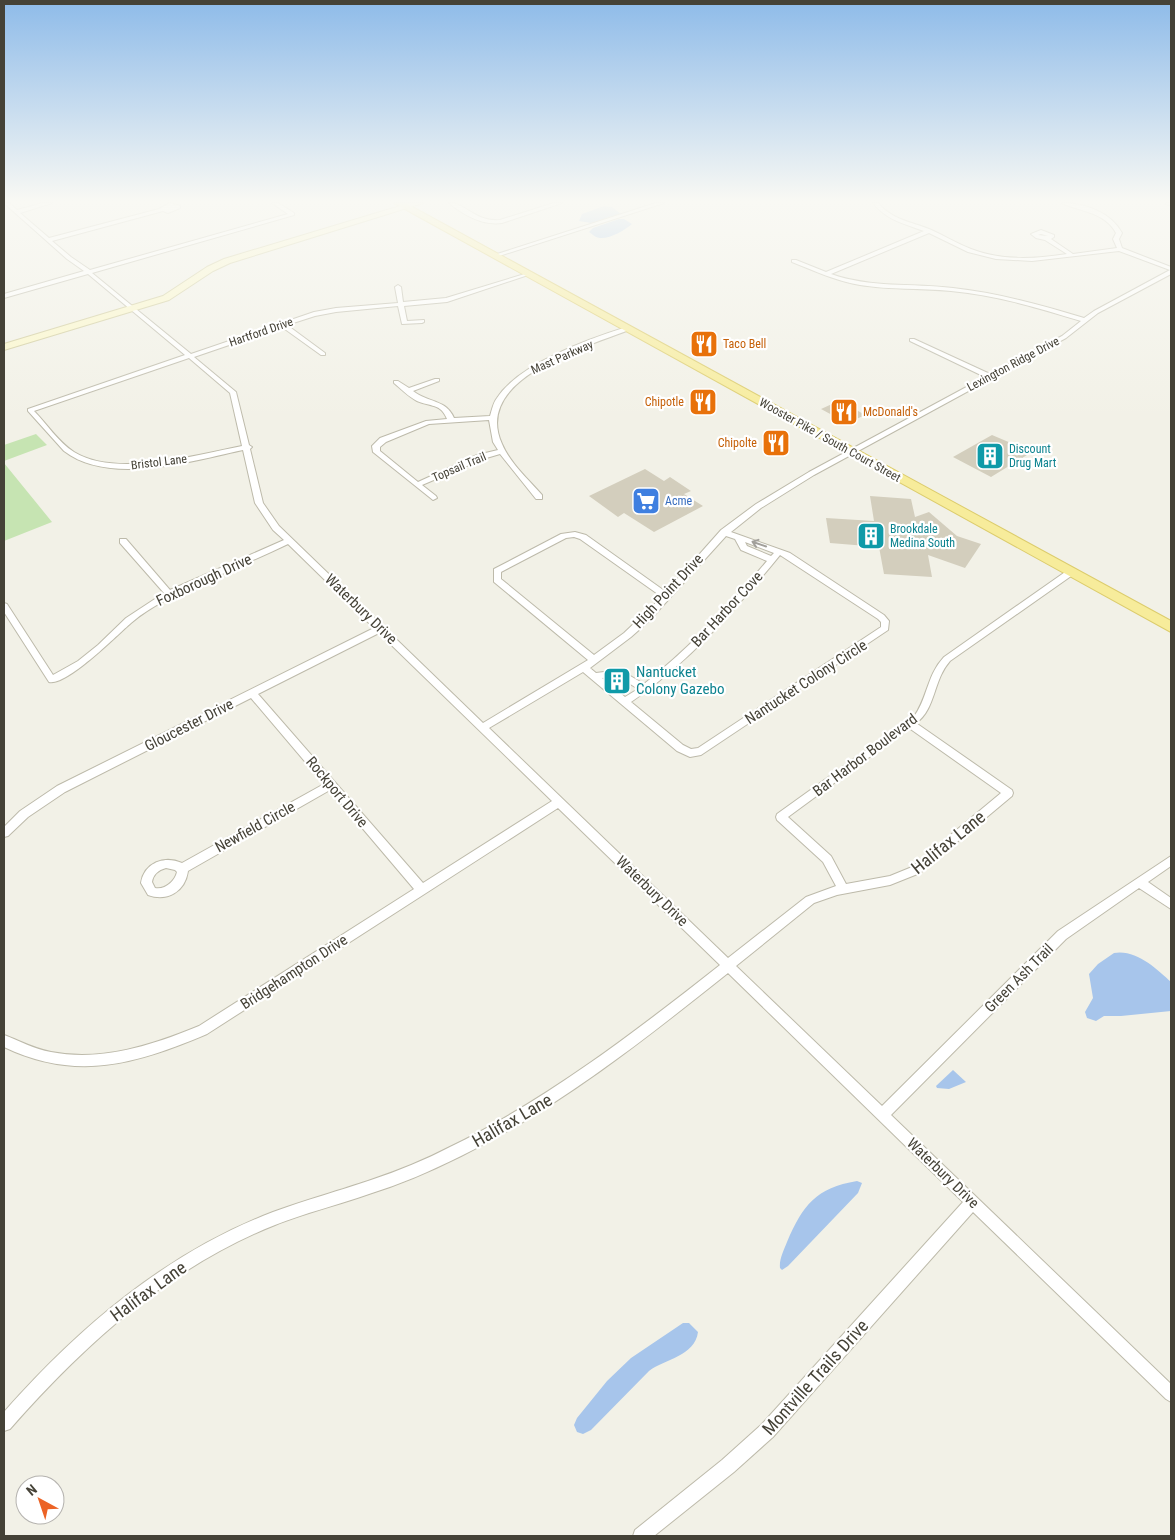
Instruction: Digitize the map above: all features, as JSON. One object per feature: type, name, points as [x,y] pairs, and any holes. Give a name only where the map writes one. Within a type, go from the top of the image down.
[{"type":"main road","name":"Wooster Pike / South Court Street","points":[[528,275],[1171,627]]},
{"type":"street","points":[[4,296],[79,275]]},
{"type":"street","name":"Waterbury Drive","points":[[92,275],[234,392],[259,503],[270,520],[289,540],[1171,1394]]},
{"type":"street","points":[[4,347],[172,295],[185,288],[200,275]]},
{"type":"street","name":"Hartford Drive","points":[[30,410],[323,312],[455,298],[523,275]]},
{"type":"street","points":[[829,275],[857,283],[950,289],[992,295],[1042,307],[1084,320]]},
{"type":"street","name":"Lexington Ridge Drive","points":[[851,452],[1064,337],[1084,320],[1163,275]]},
{"type":"street","points":[[398,287],[404,323],[422,321]]},
{"type":"street","points":[[283,325],[323,354]]},
{"type":"street","name":"Mast Parkway","points":[[493,418],[502,395],[525,373],[626,329]]},
{"type":"street","points":[[912,340],[990,377]]},
{"type":"street","points":[[408,391],[438,380]]},
{"type":"street","points":[[396,382],[419,399],[437,404],[447,410],[451,420]]},
{"type":"street","name":"Bristol Lane","points":[[30,410],[66,449],[81,458],[103,464],[143,465],[248,448]]},
{"type":"street","points":[[434,498],[376,452],[376,446],[383,440],[424,424],[451,420],[493,418],[494,433],[502,451],[539,497]]},
{"type":"street","name":"Topsail Trail","points":[[417,485],[480,457],[502,451]]},
{"type":"street","name":"High Point Drive","points":[[483,727],[594,660],[627,635],[667,597],[706,550],[724,532],[784,490],[851,452]]},
{"type":"street","name":"Nantucket Colony Circle","points":[[583,667],[680,748],[696,753],[710,746],[885,628],[885,621],[881,617],[779,552],[724,532]]},
{"type":"street","points":[[594,660],[497,580],[497,571],[564,536],[578,534],[667,597]]},
{"type":"street","name":"Nantucket Colony Circle","points":[[738,537],[744,548],[773,560]]},
{"type":"street","name":"Foxborough Drive","points":[[4,606],[52,680],[80,663],[101,647],[129,620],[169,594],[289,540]]},
{"type":"street","points":[[123,541],[169,594]]},
{"type":"street","name":"Bar Harbor Cove","points":[[625,702],[645,689],[704,636],[779,552]]},
{"type":"street","name":"Bar Harbor Boulevard","points":[[843,888],[827,859],[781,817],[910,724],[924,710],[931,682],[940,665],[1071,572]]},
{"type":"street","name":"Gloucester Drive","points":[[4,833],[24,814],[61,789],[381,628]]},
{"type":"street","points":[[594,676],[620,673],[645,689]]},
{"type":"street","name":"Rockport Drive","points":[[252,693],[422,890]]},
{"type":"street","name":"Halifax Lane","points":[[4,1423],[46,1376],[142,1291],[187,1262],[232,1237],[273,1219],[373,1187],[437,1161],[482,1138],[565,1089],[603,1063],[810,900],[843,888],[875,885],[904,877],[916,870],[1008,793],[910,724]]},
{"type":"street","name":"Newfield Circle","points":[[181,869],[330,784]]},
{"type":"street","name":"Bridgehampton Drive","points":[[4,1042],[30,1053],[56,1059],[76,1060],[127,1056],[179,1041],[203,1030],[559,802]]},
{"type":"street","name":"Green Ash Trail","points":[[882,1114],[1062,935],[1171,860]]},
{"type":"street","points":[[1140,882],[1171,904]]},
{"type":"street","name":"Montville Trails Drive","points":[[641,1536],[768,1431],[973,1202]]},
{"type":"green space","points":[[36,434],[47,445],[4,461],[4,445]]},
{"type":"green space","points":[[4,463],[52,522],[4,541]]},
{"type":"water","points":[[1114,953],[1130,954],[1146,961],[1171,982],[1171,1011],[1104,1016],[1096,1021],[1087,1018],[1085,1012],[1093,998],[1089,974],[1098,964]]},
{"type":"water","points":[[953,1070],[966,1082],[949,1089],[937,1088],[936,1086]]},
{"type":"water","points":[[857,1181],[862,1183],[858,1193],[782,1270],[780,1265],[783,1251],[805,1208],[831,1188]]},
{"type":"water","points":[[683,1323],[689,1323],[698,1332],[696,1340],[691,1347],[649,1371],[591,1430],[583,1434],[577,1432],[574,1425],[577,1418],[607,1381],[631,1358]]},
{"type":"building","name":"McDonald's","points":[[832,404],[850,410],[853,408],[865,415],[850,422],[845,422],[821,409]]},
{"type":"building","name":"Discount Drug Mart","points":[[992,435],[1032,452],[991,477],[953,457]]},
{"type":"building","name":"Acme","points":[[645,469],[664,481],[670,477],[691,491],[684,494],[703,506],[654,532],[624,513],[618,517],[589,496]]},
{"type":"building","name":"Brookdale Medina South","points":[[870,496],[911,499],[915,517],[929,512],[957,536],[981,544],[965,568],[928,555],[932,577],[884,574],[879,547],[830,543],[826,518],[874,521]]},
{"type":"place","name":"Taco Bell","points":[[704,344]]},
{"type":"place","name":"Chipotle","points":[[703,402]]},
{"type":"place","name":"McDonald's","points":[[844,412]]},
{"type":"place","name":"Chipolte","points":[[776,443]]},
{"type":"place","name":"Discount Drug Mart","points":[[990,456]]},
{"type":"place","name":"Acme","points":[[646,501]]},
{"type":"place","name":"Brookdale Medina South","points":[[871,536]]},
{"type":"place","name":"Nantucket Colony Gazebo","points":[[617,681]]}]
